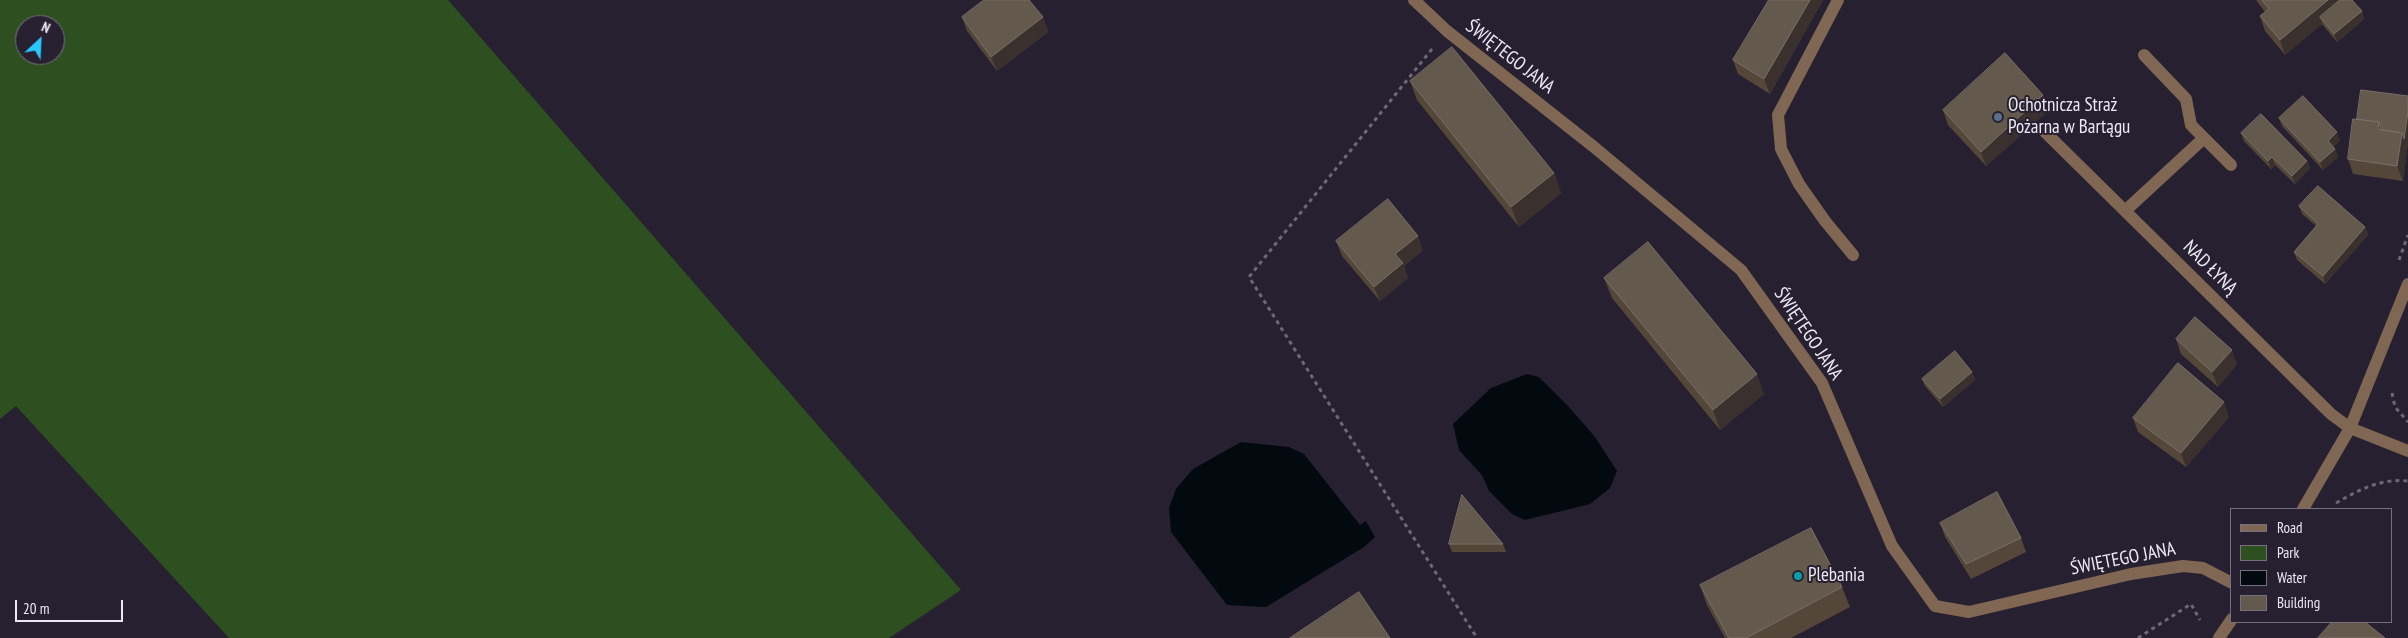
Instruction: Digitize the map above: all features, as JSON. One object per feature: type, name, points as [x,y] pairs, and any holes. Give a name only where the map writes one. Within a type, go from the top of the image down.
[{"type":"street","name":"ŚWIĘTEGO JANA","points":[[1414,0],[1447,31],[1594,147],[1741,270],[1822,383],[1892,546],[1935,606],[1969,612],[2131,574],[2183,566],[2203,568],[2230,582]]},
{"type":"street","points":[[1838,0],[1778,115],[1781,149],[1799,184],[1825,221],[1853,255]]},
{"type":"street","points":[[2144,55],[2186,99],[2191,124],[2231,165]]},
{"type":"street","name":"NAD ŁYNĄ","points":[[2045,132],[2331,414],[2350,428],[2408,451]]},
{"type":"street","points":[[2125,211],[2204,138]]},
{"type":"street","points":[[2304,508],[2350,428],[2408,284]]},
{"type":"street","points":[[2219,638],[2230,622]]},
{"type":"path","points":[[1447,31],[1249,277],[1477,638]]},
{"type":"path","points":[[2334,504],[2356,491],[2378,483],[2408,481]]},
{"type":"path","points":[[2138,638],[2191,604]]},
{"type":"green space","points":[[0,0],[448,0],[961,590],[889,638],[229,638],[16,406],[0,419]]},
{"type":"water","points":[[1527,374],[1539,377],[1568,406],[1595,437],[1617,471],[1610,488],[1590,504],[1525,520],[1512,514],[1489,491],[1482,475],[1459,450],[1453,424],[1491,388]]},
{"type":"water","points":[[1241,442],[1289,447],[1304,454],[1360,525],[1366,521],[1375,537],[1364,547],[1266,607],[1227,605],[1171,532],[1169,508],[1176,489],[1193,469]]},
{"type":"building","points":[[984,0],[1029,0],[1043,17],[991,57],[962,17]]},
{"type":"building","points":[[1769,0],[1810,0],[1764,79],[1733,60]]},
{"type":"building","points":[[2262,0],[2328,0],[2280,40],[2260,16],[2269,9]]},
{"type":"building","points":[[2340,0],[2352,0],[2362,11],[2334,34],[2320,17]]},
{"type":"building","points":[[1452,47],[1554,173],[1511,207],[1410,81]]},
{"type":"building","name":"Ochotnicza Straż Pożarna w Bartągu","points":[[2005,53],[2043,95],[1981,152],[1943,110]]},
{"type":"building","points":[[2361,90],[2408,96],[2404,139],[2402,133],[2381,130],[2379,122],[2357,119]]},
{"type":"building","points":[[2303,96],[2337,132],[2328,141],[2335,149],[2320,162],[2279,118]]},
{"type":"building","points":[[2261,114],[2307,161],[2292,176],[2272,157],[2268,161],[2241,133]]},
{"type":"building","points":[[2353,119],[2379,122],[2378,129],[2402,133],[2397,166],[2348,159]]},
{"type":"building","points":[[2318,186],[2365,227],[2323,276],[2294,252],[2318,224],[2299,206]]},
{"type":"building","points":[[1388,199],[1418,236],[1395,254],[1403,263],[1374,287],[1336,241]]},
{"type":"building","points":[[1648,242],[1757,374],[1713,410],[1604,278]]},
{"type":"building","points":[[2195,317],[2232,350],[2212,372],[2176,339]]},
{"type":"building","points":[[1955,351],[1972,372],[1940,399],[1922,379]]},
{"type":"building","points":[[2178,363],[2224,402],[2181,453],[2133,418]]},
{"type":"building","points":[[1997,492],[2021,538],[1966,564],[1940,523]]},
{"type":"building","points":[[1462,495],[1503,544],[1449,544]]},
{"type":"building","name":"Plebania","points":[[1811,528],[1842,587],[1746,638],[1729,638],[1700,585]]},
{"type":"building","points":[[1359,592],[1390,638],[1290,638]]},
{"type":"building","points":[[2331,623],[2366,623],[2385,638],[2318,638]]},
{"type":"place","name":"Ochotnicza Straż Pożarna w Bartągu","points":[[1998,117]]},
{"type":"place","name":"Plebania","points":[[1798,576]]}]
